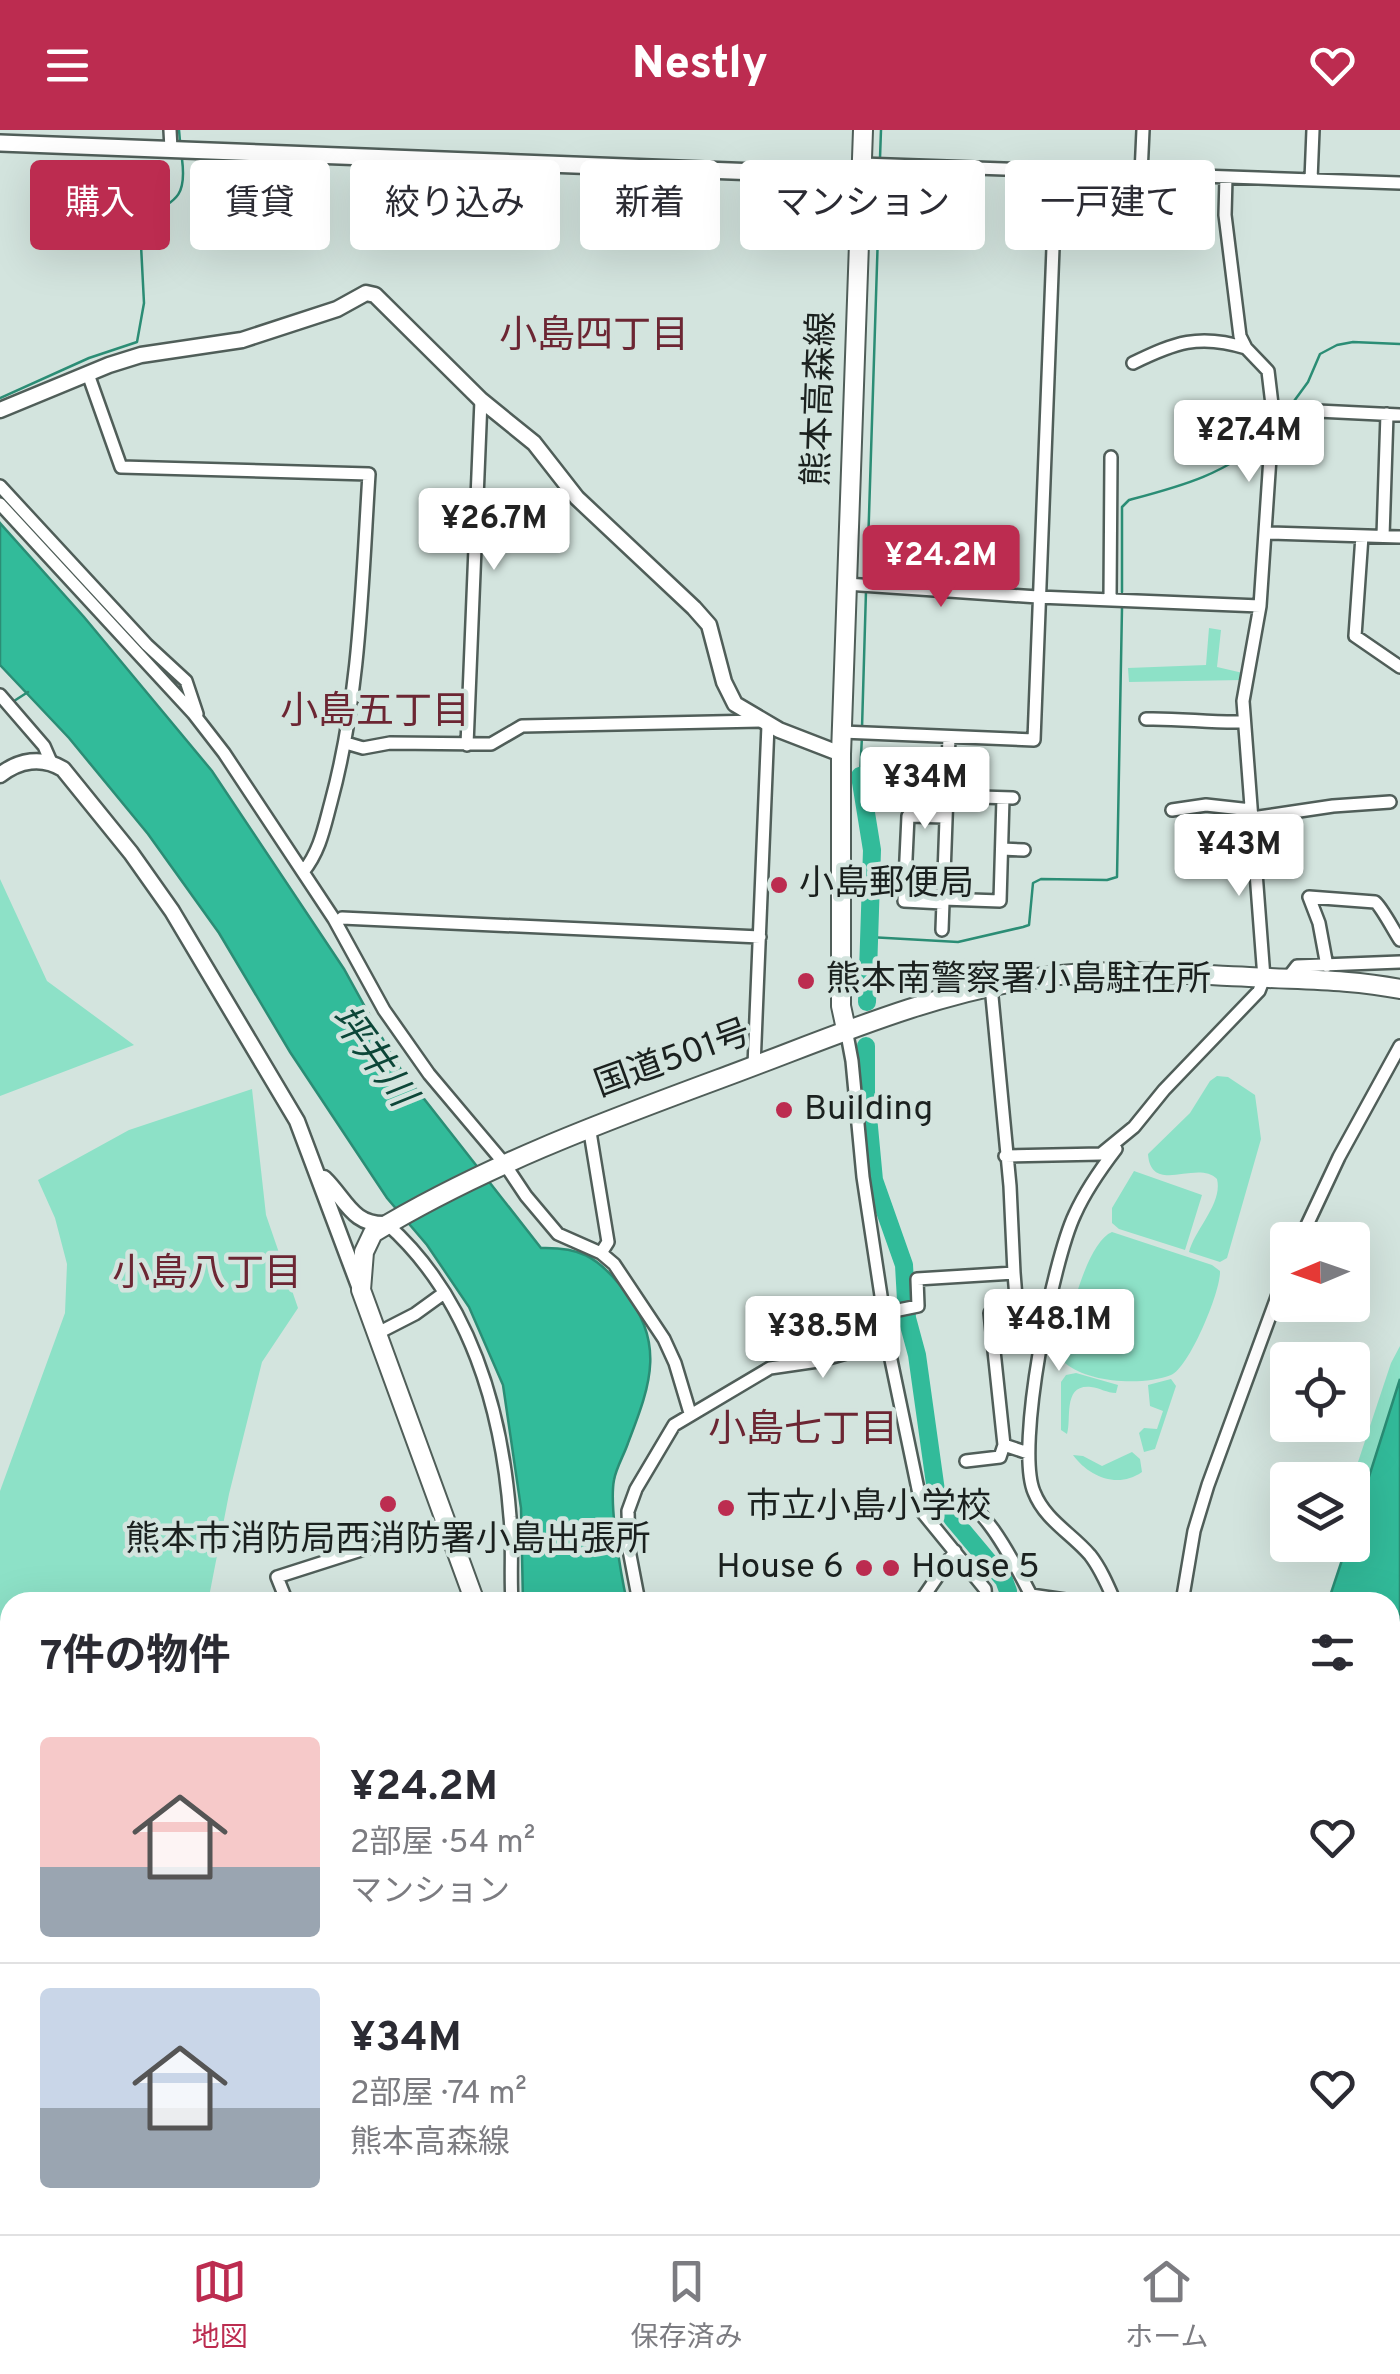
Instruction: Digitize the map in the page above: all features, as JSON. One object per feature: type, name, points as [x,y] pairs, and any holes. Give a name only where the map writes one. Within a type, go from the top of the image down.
[{"type":"main road","name":"熊本高森線","points":[[862,160],[863,130]]},
{"type":"main road","points":[[0,143],[740,166]]},
{"type":"main road","name":"熊本高森線","points":[[846,1029],[841,1006],[841,754],[858,250]]},
{"type":"main road","name":"国道501号","points":[[390,1223],[501,1164],[590,1126],[846,1029],[992,986],[1113,970],[1351,981],[1400,988]]},
{"type":"main road","points":[[390,1223],[368,1239],[361,1290],[471,1592]]},
{"type":"street","points":[[170,130],[171,149]]},
{"type":"street","points":[[1141,160],[1142,130]]},
{"type":"street","points":[[1311,180],[1313,130]]},
{"type":"street","points":[[1215,177],[1400,184]]},
{"type":"street","points":[[1109,1592],[1089,1555],[1038,1501],[1030,1478],[1030,1420],[1046,1309],[1069,1228],[1104,1164],[1186,1066],[1259,991],[1264,978],[1243,701],[1260,606],[1273,414],[1268,371],[1240,336],[1225,215],[1226,177]]},
{"type":"street","points":[[842,732],[1034,740],[1053,250]]},
{"type":"street","points":[[0,410],[141,355],[242,340],[337,309],[366,293],[375,295],[481,400],[534,443],[576,498],[702,616],[709,625],[724,682],[735,704],[764,723],[841,754]]},
{"type":"street","points":[[1132,363],[1164,347],[1187,342],[1246,348]]},
{"type":"street","points":[[88,374],[121,467],[369,474],[359,635],[346,743],[316,856],[303,872]]},
{"type":"street","points":[[467,745],[481,400]]},
{"type":"street","points":[[1272,441],[1296,410],[1394,415],[1383,536]]},
{"type":"street","points":[[1110,457],[1110,600]]},
{"type":"street","points":[[0,486],[146,644],[186,681],[200,722]]},
{"type":"street","points":[[0,504],[200,722],[303,872],[395,1026],[458,1112],[558,1234],[601,1253],[614,1264],[664,1339],[690,1413]]},
{"type":"street","points":[[1266,533],[1400,537]]},
{"type":"street","points":[[1362,536],[1355,636],[1400,666]]},
{"type":"street","points":[[846,584],[1038,598],[1260,606]]},
{"type":"street","points":[[2,698],[44,746],[51,762]]},
{"type":"street","points":[[1146,719],[1183,718],[1204,724],[1244,722]]},
{"type":"street","points":[[346,743],[362,748],[390,743],[492,744],[522,726],[764,723]]},
{"type":"street","points":[[754,1066],[764,723]]},
{"type":"street","points":[[942,930],[949,737]]},
{"type":"street","points":[[0,775],[23,763],[51,762],[64,769],[172,911],[297,1121],[361,1290]]},
{"type":"street","points":[[946,817],[908,816],[904,901],[1000,901],[1008,798],[947,796]]},
{"type":"street","points":[[1172,810],[1206,805],[1251,814],[1390,802]]},
{"type":"street","points":[[1002,849],[1024,850]]},
{"type":"street","points":[[1327,966],[1320,923],[1309,896],[1375,902],[1400,940]]},
{"type":"street","points":[[342,918],[760,938]]},
{"type":"street","points":[[1287,979],[1297,966],[1400,962]]},
{"type":"street","points":[[966,1462],[1000,1458],[1004,1445],[990,1313],[1017,1310],[992,986]]},
{"type":"street","points":[[846,1029],[862,1177],[888,1341],[923,1513],[985,1592]]},
{"type":"street","points":[[1309,1222],[1400,1046]]},
{"type":"street","points":[[590,1126],[608,1242],[601,1253]]},
{"type":"street","points":[[1005,1156],[1102,1154],[1128,1132]]},
{"type":"street","points":[[320,1176],[328,1180],[351,1213],[374,1225],[390,1223],[408,1243],[444,1292],[477,1356],[493,1399],[511,1519],[512,1592]]},
{"type":"street","points":[[884,1313],[918,1306],[917,1279],[1014,1273]]},
{"type":"street","points":[[376,1334],[415,1314],[444,1292]]},
{"type":"street","points":[[1184,1592],[1194,1531],[1270,1314]]},
{"type":"street","points":[[637,1592],[629,1550],[628,1511],[636,1489],[674,1425],[770,1368],[818,1361],[888,1341]]},
{"type":"street","points":[[1004,1445],[1028,1454]]},
{"type":"street","points":[[923,1513],[952,1498],[963,1499],[992,1526],[1026,1592]]},
{"type":"street","points":[[283,1592],[277,1577],[446,1523]]},
{"type":"street","points":[[927,1592],[956,1552]]},
{"type":"shaded area","points":[[1209,628],[1221,630],[1217,667],[1243,673],[1243,680],[1129,682],[1128,668],[1206,665]]},
{"type":"shaded area","points":[[0,879],[47,981],[134,1045],[0,1096]]},
{"type":"shaded area","points":[[1217,1076],[1228,1077],[1255,1095],[1261,1139],[1227,1258],[1220,1262],[1189,1252],[1216,1197],[1217,1179],[1198,1173],[1157,1173],[1148,1154],[1190,1113]]},
{"type":"shaded area","points":[[252,1089],[266,1215],[298,1308],[262,1362],[229,1494],[210,1592],[0,1592],[0,1491],[65,1313],[67,1264],[55,1218],[38,1180],[129,1130]]},
{"type":"shaded area","points":[[1134,1171],[1202,1195],[1185,1250],[1119,1229],[1112,1223],[1112,1208]]},
{"type":"shaded area","points":[[1112,1232],[1220,1271],[1203,1328],[1186,1359],[1171,1375],[1146,1381],[1116,1381],[1087,1375],[1065,1363],[1072,1312],[1085,1271],[1102,1240]]},
{"type":"shaded area","points":[[1400,1346],[1400,1379],[1370,1473],[1370,1462],[1358,1462],[1365,1442],[1370,1442],[1370,1426]]},
{"type":"shaded area","points":[[1076,1373],[1118,1385],[1116,1393],[1091,1387],[1076,1391],[1070,1404],[1067,1434],[1061,1430],[1061,1382],[1066,1375]]},
{"type":"shaded area","points":[[1171,1379],[1176,1386],[1155,1449],[1144,1452],[1139,1433],[1144,1428],[1157,1429],[1163,1411],[1150,1406],[1148,1385]]},
{"type":"shaded area","points":[[1132,1452],[1140,1459],[1142,1472],[1123,1480],[1096,1475],[1073,1455],[1102,1466]]},
{"type":"water","name":"坪井川","points":[[0,523],[212,771],[344,969],[396,1063],[541,1248],[586,1255],[611,1275],[635,1306],[644,1325],[650,1362],[643,1400],[614,1480],[614,1523],[625,1592],[523,1592],[521,1508],[503,1385],[469,1307],[427,1245],[387,1198],[290,1052],[219,933],[148,834],[69,738],[0,665]]},
{"type":"water","points":[[1400,1379],[1400,1592],[1331,1592],[1341,1562],[1370,1562],[1370,1473]]},
{"type":"waterway","points":[[179,130],[180,141]]},
{"type":"waterway","points":[[880,158],[881,130]]},
{"type":"waterway","points":[[0,398],[89,358],[137,342],[144,303],[140,226],[143,218],[164,207],[181,190],[182,159]]},
{"type":"waterway","points":[[867,578],[877,250]]},
{"type":"waterway","points":[[1278,423],[1308,382],[1320,354],[1353,342],[1400,344]]},
{"type":"waterway","points":[[1122,592],[1122,507],[1129,500],[1219,470],[1266,436]]},
{"type":"waterway","points":[[862,728],[866,591]]},
{"type":"waterway","points":[[869,937],[958,942],[1023,927],[1029,925],[1033,883],[1041,879],[1117,877],[1122,608]]},
{"type":"waterway","points":[[14,701],[28,692]]},
{"type":"waterway","points":[[860,776],[862,736]]},
{"type":"waterway","points":[[860,776],[872,850],[867,1002]]},
{"type":"waterway","points":[[866,1046],[874,1180],[904,1265],[907,1318],[917,1355],[936,1491],[952,1518],[1004,1580],[1008,1592]]},
{"type":"place","name":"小島郵便局","points":[[779,885]]},
{"type":"place","name":"熊本南警察署小島駐在所","points":[[806,981]]},
{"type":"place","name":"Building","points":[[784,1110]]},
{"type":"place","name":"熊本市消防局西消防署小島出張所","points":[[388,1504]]},
{"type":"place","name":"市立小島小学校","points":[[726,1508]]},
{"type":"place","name":"House 6","points":[[864,1568]]},
{"type":"place","name":"House 5","points":[[891,1568]]},
{"type":"district","name":"小島四丁目","points":[[594,337]]},
{"type":"district","name":"小島五丁目","points":[[375,713]]},
{"type":"district","name":"小島八丁目","points":[[207,1275]]},
{"type":"district","name":"小島七丁目","points":[[803,1431]]}]
